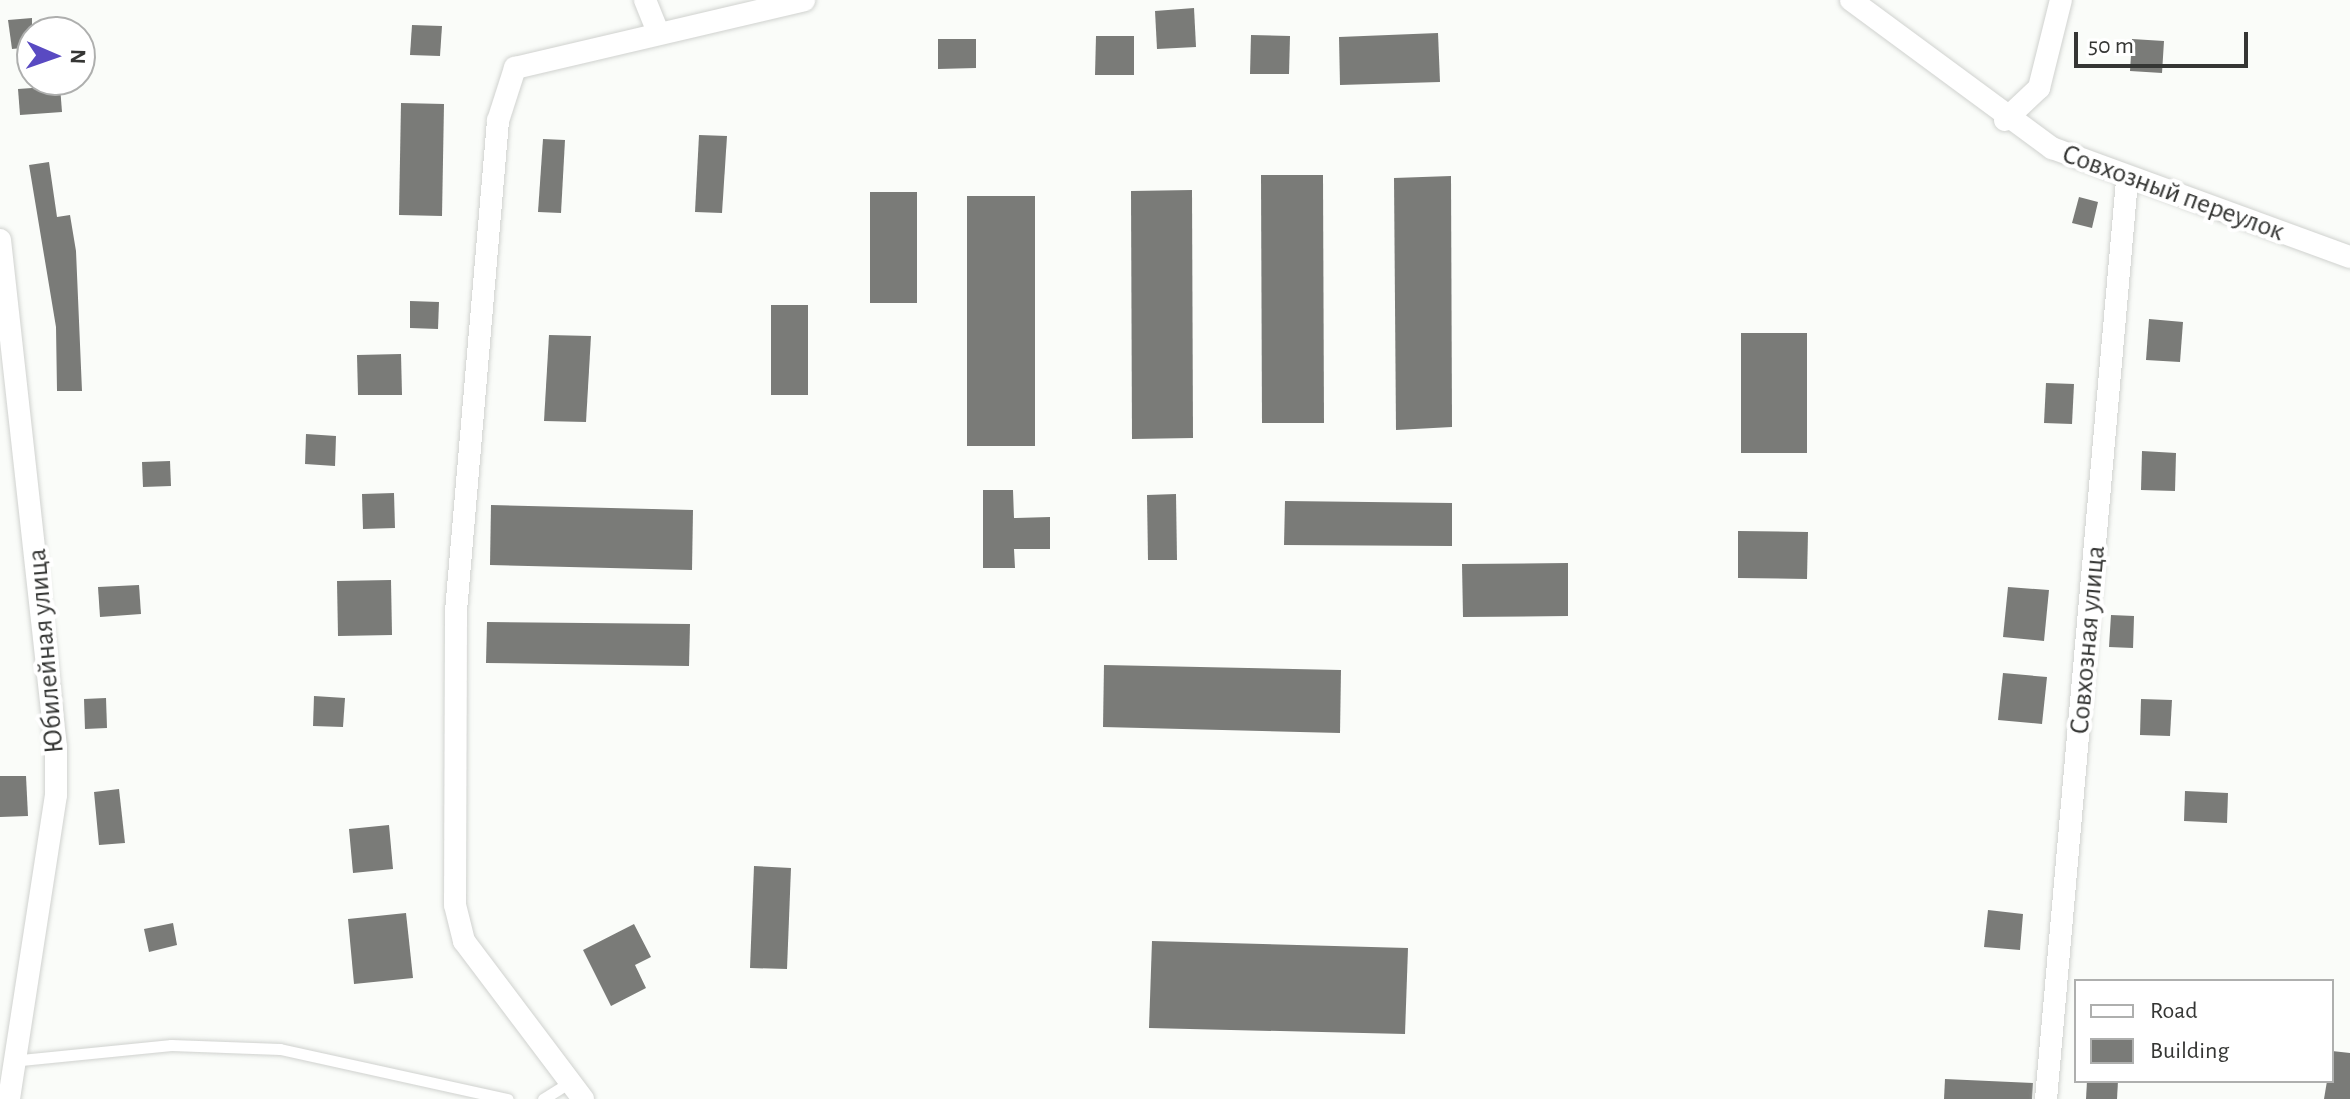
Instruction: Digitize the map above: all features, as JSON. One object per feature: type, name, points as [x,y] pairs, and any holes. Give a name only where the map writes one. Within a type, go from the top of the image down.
[{"type":"street","points":[[645,0],[658,33]]},
{"type":"street","points":[[575,1092],[464,941],[455,905],[456,611],[469,397],[498,121],[515,68],[804,0]]},
{"type":"street","name":"Совхозный переулок","points":[[1851,0],[2005,120],[2127,181],[2350,257]]},
{"type":"street","points":[[2005,120],[2039,88],[2061,0]]},
{"type":"street","name":"Совхозная улица","points":[[2046,1099],[2127,181]]},
{"type":"street","name":"Юбилейная улица","points":[[0,240],[56,747],[54,810],[6,1061],[9,1099]]},
{"type":"lane","points":[[6,1061],[171,1045],[280,1049],[508,1099]]},
{"type":"lane","points":[[543,1099],[575,1092]]},
{"type":"building","points":[[1194,8],[1196,47],[1157,49],[1155,11]]},
{"type":"building","points":[[16,19],[16,49],[12,49],[8,20]]},
{"type":"building","points":[[412,25],[442,26],[440,56],[410,55]]},
{"type":"building","points":[[1438,33],[1440,82],[1340,85],[1339,37]]},
{"type":"building","points":[[1251,35],[1290,36],[1289,74],[1250,74]]},
{"type":"building","points":[[1096,36],[1134,36],[1134,75],[1095,75]]},
{"type":"building","points":[[938,39],[976,39],[976,68],[938,69]]},
{"type":"building","points":[[2132,39],[2164,41],[2162,73],[2130,71]]},
{"type":"building","points":[[19,96],[61,96],[62,112],[20,115]]},
{"type":"building","points":[[401,103],[444,104],[442,216],[399,215]]},
{"type":"building","points":[[699,135],[727,136],[722,213],[695,212]]},
{"type":"building","points":[[543,139],[565,140],[561,213],[538,212]]},
{"type":"building","points":[[49,162],[57,217],[70,215],[76,251],[82,391],[57,391],[56,327],[29,165]]},
{"type":"building","points":[[1261,175],[1323,175],[1324,423],[1262,423]]},
{"type":"building","points":[[1451,176],[1452,427],[1396,430],[1394,178]]},
{"type":"building","points":[[1192,190],[1193,438],[1132,439],[1131,191]]},
{"type":"building","points":[[870,192],[917,192],[917,303],[870,303]]},
{"type":"building","points":[[967,196],[1035,196],[1035,446],[967,446]]},
{"type":"building","points":[[2079,197],[2098,202],[2092,228],[2072,223]]},
{"type":"building","points":[[410,301],[439,302],[438,329],[410,328]]},
{"type":"building","points":[[771,305],[808,305],[808,395],[771,395]]},
{"type":"building","points":[[2149,319],[2183,322],[2180,362],[2146,360]]},
{"type":"building","points":[[1741,333],[1807,333],[1807,453],[1741,453]]},
{"type":"building","points":[[549,335],[591,336],[586,422],[544,421]]},
{"type":"building","points":[[401,354],[402,395],[358,395],[357,355]]},
{"type":"building","points":[[2046,383],[2074,384],[2072,424],[2044,423]]},
{"type":"building","points":[[306,434],[336,436],[335,466],[305,464]]},
{"type":"building","points":[[2142,451],[2176,453],[2175,491],[2141,490]]},
{"type":"building","points":[[170,461],[171,486],[143,487],[142,462]]},
{"type":"building","points":[[983,490],[1013,490],[1014,518],[1050,517],[1050,549],[1014,549],[1015,568],[983,568]]},
{"type":"building","points":[[394,493],[395,528],[363,529],[362,494]]},
{"type":"building","points":[[1176,494],[1177,560],[1148,560],[1147,495]]},
{"type":"building","points":[[1285,501],[1452,503],[1452,546],[1284,545]]},
{"type":"building","points":[[491,505],[693,510],[692,570],[490,565]]},
{"type":"building","points":[[1738,531],[1808,532],[1807,579],[1738,578]]},
{"type":"building","points":[[1568,563],[1568,616],[1463,617],[1462,564]]},
{"type":"building","points":[[391,580],[392,635],[338,636],[337,581]]},
{"type":"building","points":[[139,585],[141,614],[100,617],[98,587]]},
{"type":"building","points":[[2008,587],[2049,590],[2044,641],[2003,637]]},
{"type":"building","points":[[2111,615],[2134,616],[2133,648],[2109,647]]},
{"type":"building","points":[[487,622],[690,624],[689,666],[486,663]]},
{"type":"building","points":[[1104,665],[1341,670],[1340,733],[1103,727]]},
{"type":"building","points":[[2003,673],[2047,677],[2042,724],[1998,720]]},
{"type":"building","points":[[314,696],[345,698],[343,727],[313,726]]},
{"type":"building","points":[[106,698],[107,728],[85,729],[84,699]]},
{"type":"building","points":[[2141,699],[2172,700],[2170,736],[2140,735]]},
{"type":"building","points":[[0,776],[26,776],[28,816],[0,817]]},
{"type":"building","points":[[119,789],[125,843],[99,845],[94,792]]},
{"type":"building","points":[[2185,791],[2228,793],[2227,823],[2184,821]]},
{"type":"building","points":[[389,825],[393,869],[353,873],[349,829]]},
{"type":"building","points":[[754,866],[791,868],[787,969],[750,968]]},
{"type":"building","points":[[1988,910],[2023,914],[2020,950],[1984,947]]},
{"type":"building","points":[[406,913],[413,978],[354,984],[348,919]]},
{"type":"building","points":[[173,923],[177,945],[149,952],[144,929]]},
{"type":"building","points":[[634,924],[651,957],[635,965],[646,988],[611,1006],[583,950]]},
{"type":"building","points":[[1152,941],[1408,948],[1405,1034],[1149,1028]]},
{"type":"building","points":[[2334,1051],[2350,1053],[2350,1099],[2324,1099],[2327,1083],[2334,1083]]},
{"type":"building","points":[[1945,1079],[2033,1083],[2032,1099],[1944,1099]]},
{"type":"building","points":[[2087,1083],[2118,1083],[2117,1099],[2086,1099]]}]
